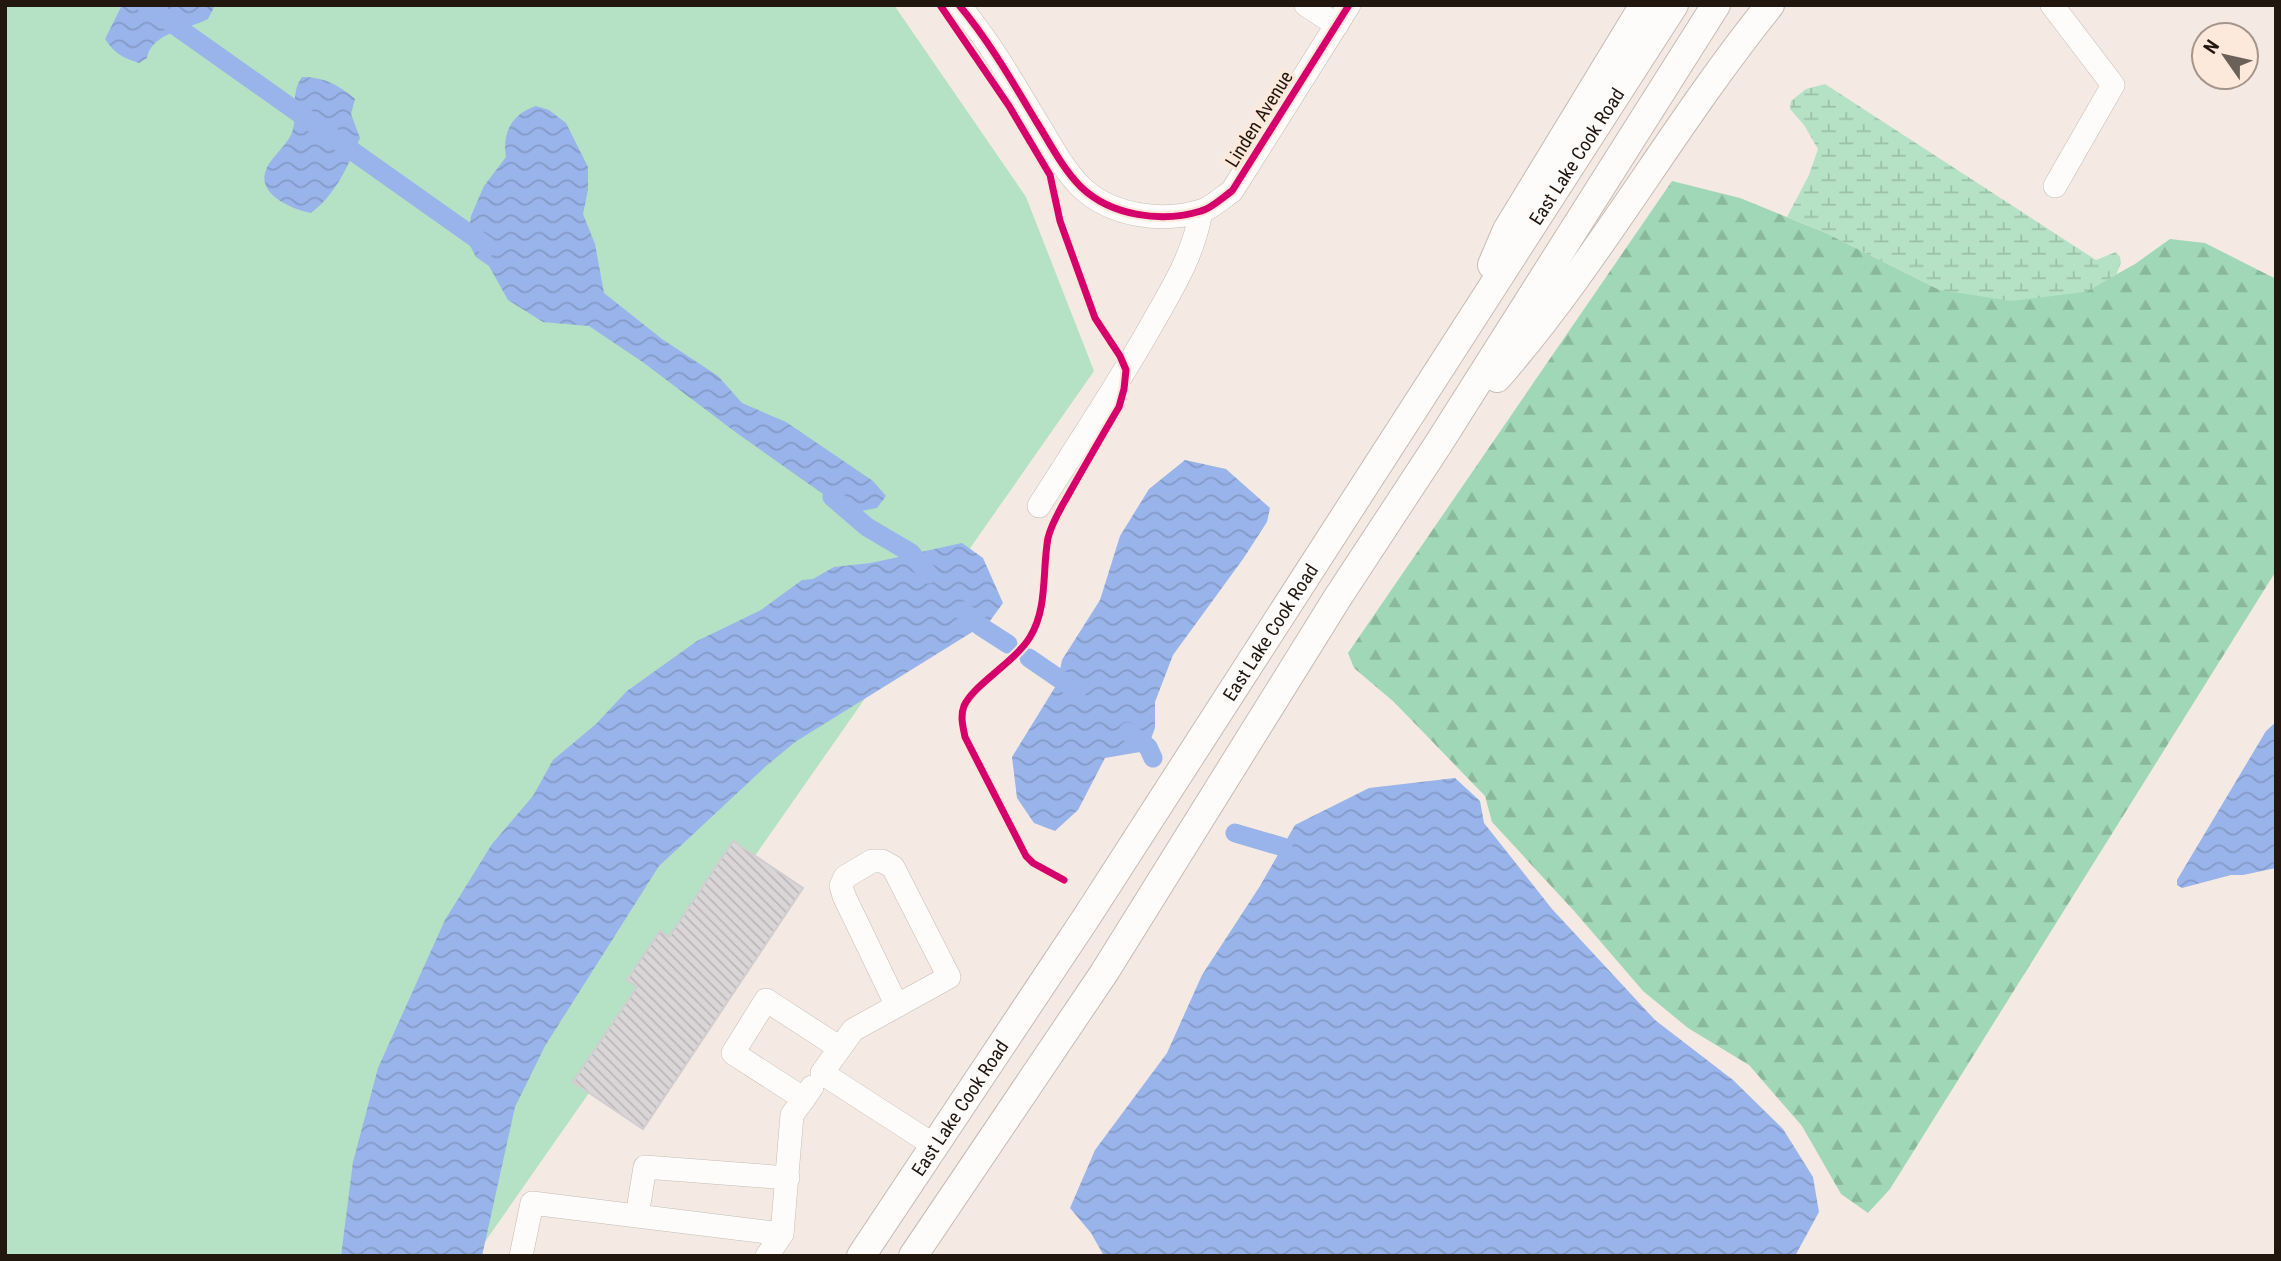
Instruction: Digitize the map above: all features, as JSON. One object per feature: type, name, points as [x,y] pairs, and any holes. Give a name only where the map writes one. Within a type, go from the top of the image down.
[{"type":"main road","points":[[1458,344],[1507,230],[1644,5]]},
{"type":"main road","name":"East Lake Cook Road","points":[[861,1256],[1086,918],[1674,5]]},
{"type":"main road","name":"East Lake Cook Road","points":[[914,1256],[1104,973],[1338,597],[1439,443],[1716,5]]},
{"type":"main road","points":[[1439,443],[1538,330],[1770,5]]},
{"type":"main road","points":[[935,1146],[971,1170]]},
{"type":"street","name":"Linden Avenue","points":[[960,5],[985,35],[1060,161],[1082,188],[1111,206],[1141,216],[1169,216],[1201,211],[1232,191],[1349,5]]},
{"type":"street","points":[[1306,5],[1337,25]]},
{"type":"street","points":[[2052,5],[2113,85],[2055,187]]},
{"type":"street","points":[[1039,506],[1126,370],[1185,266],[1196,239],[1201,211]]},
{"type":"street","points":[[767,1256],[782,1234],[793,1115],[853,1030],[897,1006],[949,977],[893,867],[882,861],[872,861],[845,877],[841,886],[897,1006]]},
{"type":"street","points":[[804,1099],[733,1053],[766,1000],[840,1048]]},
{"type":"street","points":[[822,1073],[935,1146]]},
{"type":"street","points":[[637,1216],[645,1167],[788,1178]]},
{"type":"street","points":[[521,1256],[532,1203],[782,1234]]},
{"type":"green space","points":[[5,5],[894,5],[1026,197],[1094,371],[475,1256],[5,1256]]},
{"type":"green space","points":[[1825,84],[2096,260],[2116,252],[2121,263],[2116,275],[2085,292],[2011,301],[1940,290],[1826,233],[1787,217],[1809,175],[1818,149],[1804,125],[1790,109],[1791,101],[1806,89]]},
{"type":"green space","points":[[1672,181],[1740,198],[1826,233],[1940,290],[2085,292],[2135,264],[2170,239],[2205,243],[2276,279],[2276,571],[1890,1189],[1868,1213],[1841,1194],[1802,1126],[1749,1065],[1688,1028],[1643,991],[1492,822],[1485,796],[1394,702],[1354,668],[1348,653]]},
{"type":"water","points":[[122,5],[215,5],[208,19],[163,37],[155,43],[147,58],[139,63],[119,54],[105,39]]},
{"type":"water","points":[[302,77],[331,83],[355,99],[351,114],[360,138],[334,188],[311,213],[295,209],[278,200],[266,187],[264,179],[269,165],[291,135],[296,89]]},
{"type":"water","points":[[536,106],[549,110],[566,123],[588,167],[588,190],[583,214],[595,244],[604,293],[662,339],[718,376],[742,403],[786,422],[873,481],[886,496],[877,508],[850,513],[589,326],[543,322],[508,300],[489,266],[476,257],[467,240],[471,216],[484,186],[506,157],[507,132],[510,125],[521,114]]},
{"type":"water","points":[[1185,460],[1226,469],[1270,508],[1267,522],[1173,655],[1155,702],[1155,728],[1148,747],[1140,752],[1105,758],[1078,810],[1055,831],[1034,823],[1017,798],[1012,757],[1057,684],[1062,660],[1100,600],[1120,536],[1149,489]]},
{"type":"water","points":[[962,543],[983,558],[1003,603],[990,621],[795,742],[659,866],[545,1046],[515,1107],[482,1256],[341,1256],[353,1162],[378,1068],[445,920],[492,844],[533,796],[553,760],[596,724],[627,691],[697,641],[761,610],[802,580],[813,579],[834,567],[871,563]]},
{"type":"water","points":[[2276,722],[2276,868],[2231,875],[2182,888],[2177,885],[2177,880],[2266,731]]},
{"type":"water","points":[[1455,778],[1480,801],[1484,823],[1552,909],[1655,1020],[1733,1080],[1783,1129],[1813,1177],[1819,1212],[1795,1256],[1104,1256],[1091,1233],[1070,1208],[1095,1150],[1167,1053],[1202,975],[1260,886],[1295,825],[1369,788]]},
{"type":"building","points":[[733,841],[803,888],[643,1129],[573,1082],[637,987],[627,980],[660,931],[669,937]]},
{"type":"waterway","points":[[146,5],[488,247]]},
{"type":"waterway","points":[[832,497],[867,527],[911,553],[928,574]]},
{"type":"waterway","points":[[963,611],[1008,644]]},
{"type":"waterway","points":[[1029,658],[1077,691]]},
{"type":"waterway","points":[[1128,732],[1148,747],[1153,758]]},
{"type":"waterway","points":[[1235,833],[1283,847]]},
{"type":"cycle path","points":[[940,5],[1009,106],[1050,175],[1060,221],[1095,318],[1126,370],[1119,407],[1061,507],[1050,532],[1042,601],[1036,626],[1015,655],[969,698],[962,714],[965,737],[1026,856],[1033,863],[1064,880]]},
{"type":"cycle path","points":[[959,5],[1000,61],[1074,180],[1107,205],[1122,211],[1154,216],[1186,215],[1205,210],[1232,191],[1349,5]]}]
